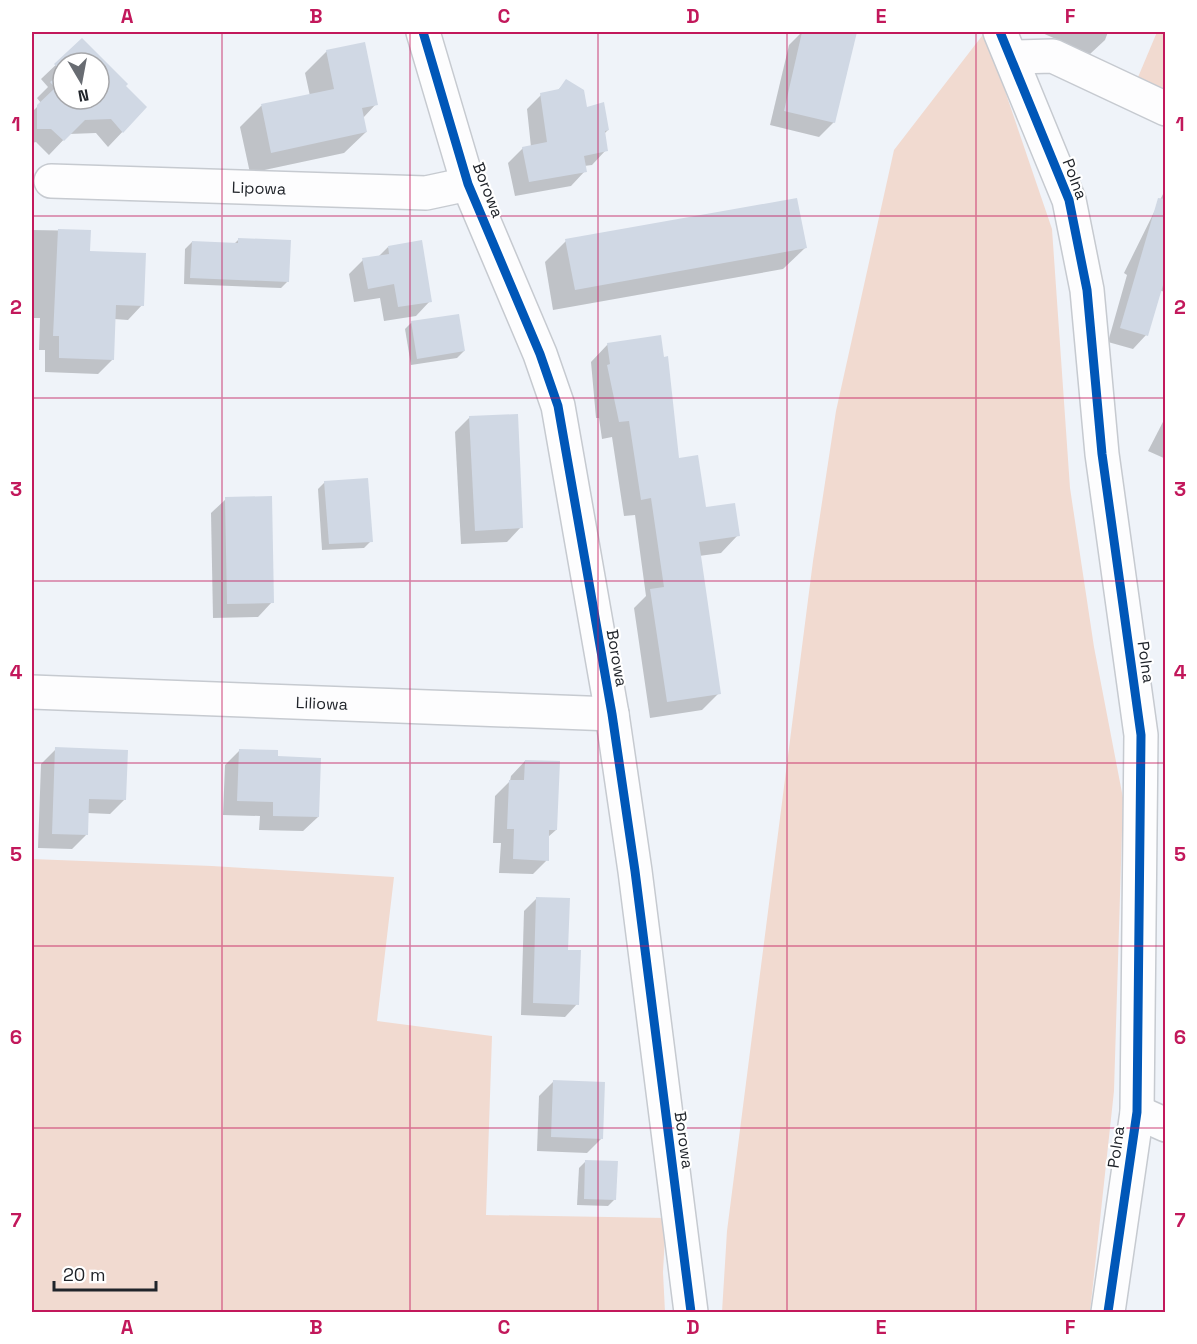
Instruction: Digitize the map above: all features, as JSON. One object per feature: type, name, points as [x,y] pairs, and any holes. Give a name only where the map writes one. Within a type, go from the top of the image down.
[{"type":"street","name":"Borowa","points":[[423,32],[468,184],[540,354],[558,406],[612,714],[635,871],[691,1312]]},
{"type":"street","points":[[1006,44],[1053,56],[1166,109]]},
{"type":"street","name":"Polna","points":[[1006,44],[1069,200],[1087,290],[1102,453],[1141,735],[1151,1118],[1108,1312]]},
{"type":"street","name":"Lipowa","points":[[51,181],[426,193],[468,184]]},
{"type":"street","name":"Liliowa","points":[[32,692],[612,714]]},
{"type":"shaded area","points":[[985,32],[1052,229],[1070,488],[1094,647],[1123,798],[1114,1091],[1090,1312],[722,1312],[727,1231],[813,561],[836,411],[894,150]]},
{"type":"shaded area","points":[[1157,32],[1165,32],[1165,95],[1136,82]]},
{"type":"shaded area","points":[[32,859],[212,866],[394,877],[377,1021],[492,1036],[486,1215],[666,1218],[663,1272],[665,1312],[32,1312]]},
{"type":"building","points":[[802,32],[857,32],[835,123],[784,111]]},
{"type":"building","points":[[82,38],[95,51],[68,51]]},
{"type":"building","points":[[365,42],[378,105],[362,108],[367,132],[271,153],[261,104],[334,89],[326,50]]},
{"type":"building","points":[[111,67],[147,107],[123,133],[111,119],[85,120],[64,141],[51,129],[37,129],[37,105],[51,92],[51,111],[111,111]]},
{"type":"building","points":[[566,79],[584,90],[587,107],[604,102],[609,130],[605,131],[608,151],[584,156],[587,172],[529,182],[522,147],[547,142],[540,93],[559,89]]},
{"type":"building","points":[[797,198],[807,248],[575,290],[565,239]]},
{"type":"building","points":[[1158,198],[1166,199],[1166,275],[1148,336],[1120,328]]},
{"type":"building","points":[[58,229],[91,230],[90,251],[146,253],[144,306],[116,305],[114,360],[59,358],[59,336],[53,336]]},
{"type":"building","points":[[238,238],[291,240],[289,282],[190,278],[192,241],[238,243]]},
{"type":"building","points":[[422,240],[432,302],[398,307],[394,284],[368,289],[362,258],[389,254],[388,246]]},
{"type":"building","points":[[459,314],[465,351],[417,359],[411,321]]},
{"type":"building","points":[[661,335],[664,357],[668,356],[679,458],[698,455],[706,507],[735,503],[740,536],[699,542],[721,694],[667,702],[650,589],[664,587],[651,498],[641,500],[629,421],[619,422],[607,365],[610,364],[607,343]]},
{"type":"building","points":[[518,414],[523,528],[475,531],[469,416]]},
{"type":"building","points":[[368,478],[373,542],[329,544],[324,481]]},
{"type":"building","points":[[272,496],[274,603],[227,604],[225,497]]},
{"type":"building","points":[[55,747],[128,750],[126,800],[89,799],[88,835],[52,834]]},
{"type":"building","points":[[239,749],[278,750],[278,756],[321,758],[319,817],[273,816],[273,802],[237,801]]},
{"type":"building","points":[[525,760],[560,761],[557,830],[549,830],[549,861],[513,859],[514,829],[507,829],[509,780],[524,780]]},
{"type":"building","points":[[536,897],[570,898],[568,950],[581,950],[579,1005],[533,1003]]},
{"type":"building","points":[[553,1080],[605,1082],[603,1139],[551,1137]]},
{"type":"building","points":[[585,1160],[618,1161],[616,1200],[584,1199]]},
{"type":"cycle path","points":[[423,32],[468,184],[540,354],[558,406],[612,714],[635,871],[691,1312]]},
{"type":"cycle path","points":[[1000,32],[1069,200],[1087,290],[1102,454],[1141,735],[1137,1112],[1108,1312]]}]
